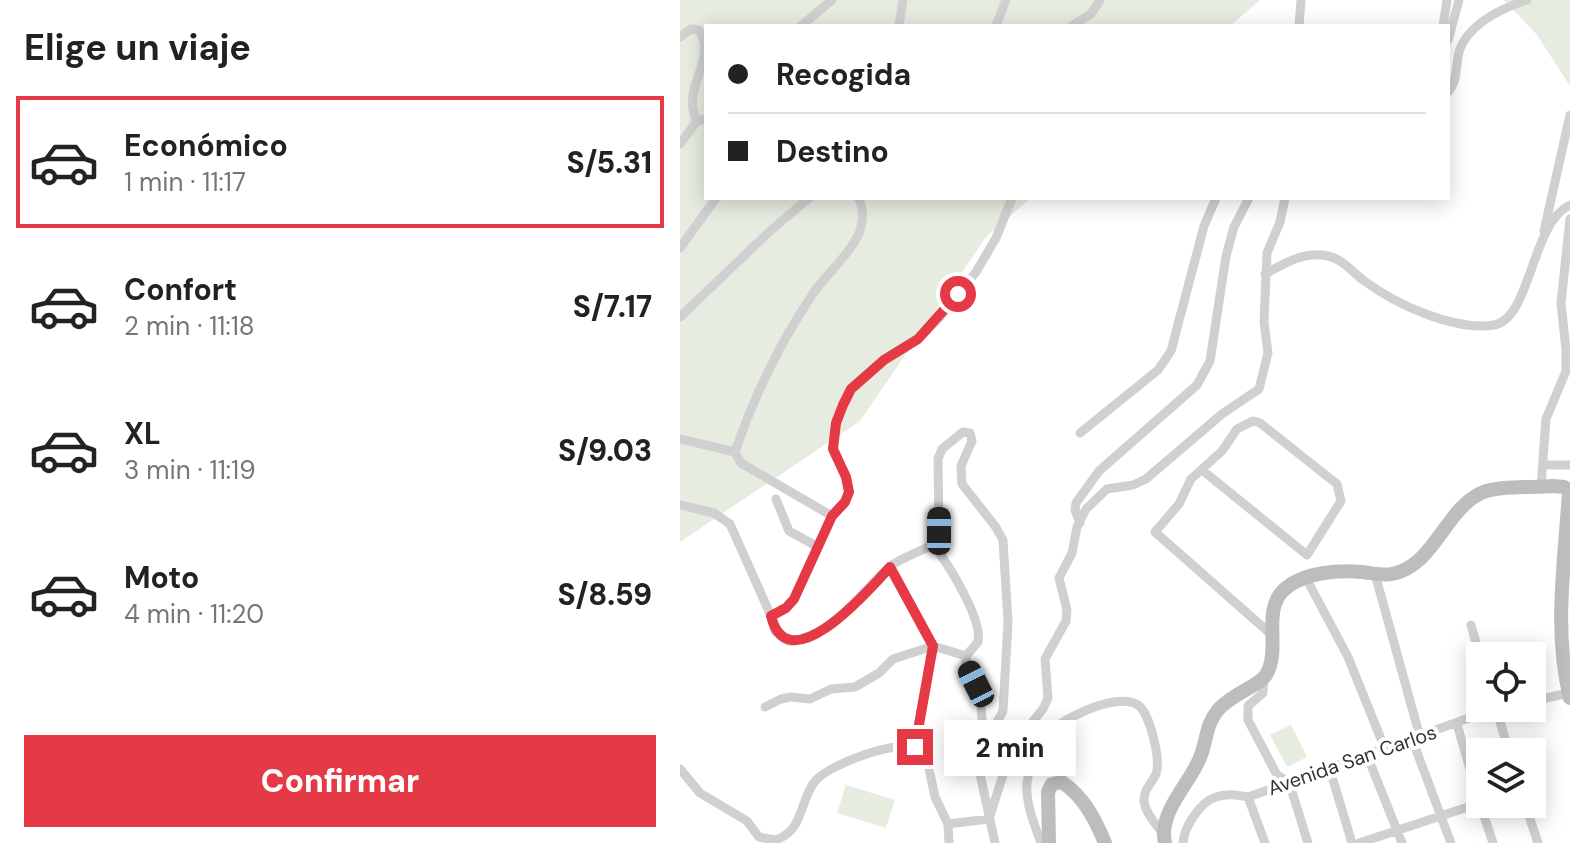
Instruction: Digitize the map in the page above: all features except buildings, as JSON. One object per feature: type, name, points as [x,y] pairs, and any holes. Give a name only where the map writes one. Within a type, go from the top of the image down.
[{"type":"main road","points":[[1164,838],[1174,800],[1201,755],[1209,723],[1217,711],[1239,692],[1264,678],[1270,666],[1274,604],[1285,589],[1306,578],[1326,573],[1394,574],[1417,560],[1460,510],[1481,493],[1541,487],[1564,487],[1569,491],[1562,564],[1561,627],[1569,696]]},
{"type":"main road","points":[[1049,843],[1048,792],[1052,784],[1062,782],[1075,791],[1085,804],[1105,843]]},
{"type":"street","points":[[803,24],[832,0]]},
{"type":"street","points":[[898,24],[903,0]]},
{"type":"street","points":[[997,24],[1006,0]]},
{"type":"street","points":[[1074,24],[1091,14],[1100,0]]},
{"type":"street","points":[[1299,24],[1301,0]]},
{"type":"street","points":[[1443,24],[1447,0]]},
{"type":"street","points":[[1450,29],[1459,0]]},
{"type":"street","points":[[1450,90],[1454,85],[1460,48],[1470,34],[1500,9],[1527,0]]},
{"type":"street","points":[[680,37],[691,29],[699,30],[704,38],[703,50],[686,99],[689,112],[701,120],[680,144]]},
{"type":"street","points":[[1265,274],[1284,261],[1326,255],[1341,260],[1364,281],[1413,308],[1460,326],[1497,325],[1513,313],[1543,238],[1570,115]]},
{"type":"street","points":[[680,248],[715,200]]},
{"type":"street","points":[[680,317],[807,200]]},
{"type":"street","points":[[735,452],[760,383],[780,344],[816,288],[858,237],[863,212],[859,200]]},
{"type":"street","points":[[771,616],[786,608],[794,599],[832,516],[845,502],[849,492],[846,477],[833,449],[836,423],[851,389],[884,360],[918,339],[940,317],[976,272],[996,238],[1011,200]]},
{"type":"street","points":[[1080,433],[1158,370],[1171,351],[1204,226],[1215,200]]},
{"type":"street","points":[[1080,523],[1076,503],[1099,471],[1197,385],[1210,361],[1226,256],[1234,227],[1248,200]]},
{"type":"street","points":[[989,819],[1012,747],[1043,709],[1048,698],[1045,659],[1066,621],[1067,610],[1059,578],[1072,553],[1086,509],[1107,489],[1133,485],[1146,479],[1222,414],[1259,389],[1268,353],[1264,322],[1267,253],[1280,222],[1285,200]]},
{"type":"street","points":[[1543,238],[1564,208],[1570,205]]},
{"type":"street","points":[[1541,487],[1546,419],[1566,371],[1561,303],[1570,219]]},
{"type":"street","points":[[1202,470],[1307,555],[1341,501],[1340,491],[1331,478],[1260,423],[1253,421],[1237,429],[1222,451],[1191,479],[1179,504],[1155,532],[1273,636]]},
{"type":"street","points":[[680,505],[714,513],[730,524],[775,631],[789,641],[803,640],[821,632],[890,567],[933,545],[939,531],[938,459],[942,449],[963,432],[968,432],[972,437],[961,466],[962,484],[1003,540],[1008,622],[1003,711],[984,753],[980,774],[995,843]]},
{"type":"street","points":[[680,439],[735,452],[741,463],[832,516]]},
{"type":"street","points":[[1543,465],[1570,465]]},
{"type":"street","points":[[776,499],[789,531],[818,547]]},
{"type":"street","points":[[933,545],[951,570],[977,627],[978,642],[966,656],[966,664],[980,694],[984,753]]},
{"type":"street","points":[[890,567],[933,646],[915,747]]},
{"type":"street","points":[[1375,574],[1416,738],[1451,843]]},
{"type":"street","points":[[1306,578],[1348,657],[1385,749]]},
{"type":"street","points":[[1471,625],[1476,642]]},
{"type":"street","points":[[765,707],[781,699],[810,699],[831,689],[855,687],[879,673],[893,659],[933,646],[966,656]]},
{"type":"street","points":[[1264,678],[1265,689],[1248,706],[1248,720],[1277,775],[1289,782],[1308,843]]},
{"type":"street","points":[[1546,699],[1569,696]]},
{"type":"street","points":[[1041,843],[1033,821],[1026,781],[1039,741],[1086,709],[1128,700],[1140,706],[1147,716],[1157,763],[1144,801],[1164,838]]},
{"type":"street","name":"Avenida San Carlos","points":[[1183,843],[1185,831],[1212,798],[1230,794],[1248,797],[1466,720]]},
{"type":"street","points":[[1457,724],[1466,755]]},
{"type":"street","points":[[680,769],[700,793],[747,821],[759,837],[775,840],[793,829],[816,781],[837,766],[885,748],[915,747],[926,755],[935,797],[948,824],[949,843]]},
{"type":"street","points":[[1367,755],[1402,843]]},
{"type":"street","points":[[1330,770],[1352,843]]},
{"type":"street","points":[[1248,797],[1265,843]]},
{"type":"street","points":[[1359,843],[1466,808]]},
{"type":"street","points":[[1485,818],[1493,843]]},
{"type":"street","points":[[1530,818],[1538,843]]},
{"type":"street","points":[[948,824],[989,819]]},
{"type":"shaded area","points":[[680,0],[1260,0],[1232,24],[704,24],[704,200],[1029,200],[986,237],[860,421],[680,542]]},
{"type":"shaded area","points":[[1504,0],[1570,0],[1570,86],[1537,35]]},
{"type":"shaded area","points":[[1291,725],[1307,757],[1287,767],[1270,735]]},
{"type":"shaded area","points":[[846,785],[895,800],[886,828],[837,813]]},
{"type":"route","points":[[915,747],[933,646],[890,567],[821,632],[803,640],[789,641],[780,637],[771,616],[786,608],[794,599],[832,516],[845,502],[849,492],[846,477],[833,449],[836,423],[851,389],[884,360],[918,339],[958,294]]}]
